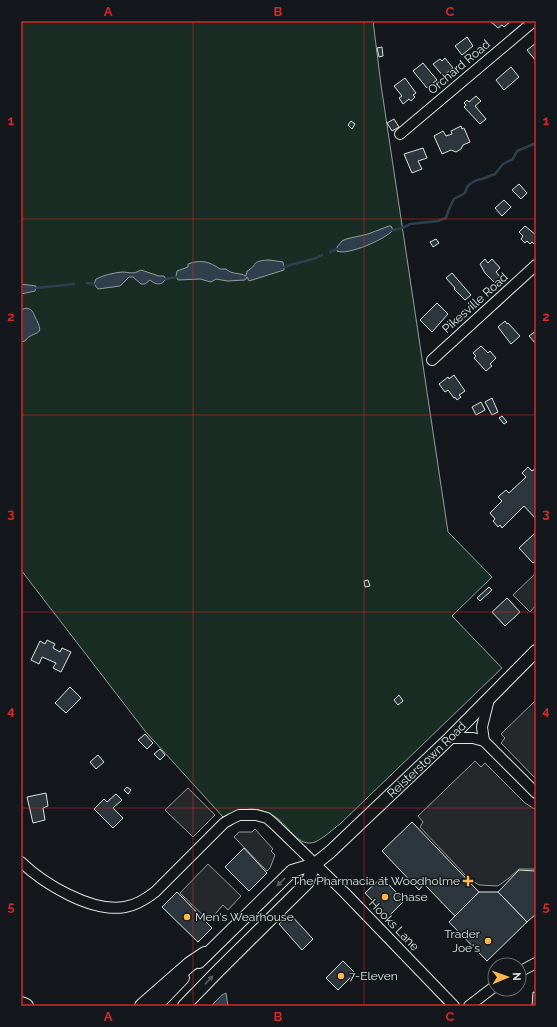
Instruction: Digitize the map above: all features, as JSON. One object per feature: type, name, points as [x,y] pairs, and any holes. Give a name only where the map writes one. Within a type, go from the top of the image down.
[{"type":"highway","points":[[142,1006],[190,964],[205,954]]},
{"type":"highway","points":[[21,1004],[26,1006]]},
{"type":"main road","name":"Reisterstown Road","points":[[156,1006],[205,954],[292,871],[315,864],[330,852],[450,738],[536,651]]},
{"type":"main road","name":"Reisterstown Road","points":[[184,1006],[307,882],[315,864]]},
{"type":"street","name":"Orchard Road","points":[[400,134],[534,21]]},
{"type":"street","name":"Pikesville Road","points":[[432,360],[536,265]]},
{"type":"street","points":[[484,741],[482,728],[489,699]]},
{"type":"street","points":[[450,738],[473,738],[484,741],[536,793]]},
{"type":"street","name":"Hooks Lane","points":[[21,862],[42,878],[78,899],[103,907],[124,907],[146,899],[155,892],[224,823],[239,815],[250,814],[260,816],[274,824],[345,893],[454,1006]]},
{"type":"street","points":[[527,968],[536,963]]},
{"type":"street","points":[[469,1006],[487,992]]},
{"type":"green space","points":[[21,21],[373,21],[381,85],[448,532],[492,577],[452,616],[502,668],[340,824],[315,842],[309,843],[299,839],[269,813],[250,809],[223,817],[145,731],[21,570]]},
{"type":"shaded area","points":[[536,573],[536,605],[530,612],[513,595]]},
{"type":"shaded area","points":[[536,700],[536,779],[501,743],[505,738],[501,734]]},
{"type":"shaded area","points":[[475,761],[481,767],[485,763],[525,803],[536,810],[536,869],[519,869],[498,886],[479,885],[469,879],[420,827],[423,822],[418,816]]},
{"type":"shaded area","points":[[188,788],[215,815],[193,837],[165,810]]},
{"type":"shaded area","points":[[255,829],[273,849],[271,851],[275,855],[270,868],[267,871],[234,837],[239,832],[252,832]]},
{"type":"shaded area","points":[[208,864],[241,896],[228,910],[223,905],[209,921],[180,893]]},
{"type":"water","points":[[391,226],[393,230],[375,242],[349,251],[337,251],[337,247],[346,239],[368,234]]},
{"type":"water","points":[[269,260],[283,262],[284,270],[249,281],[247,277],[245,280],[227,281],[216,279],[211,282],[200,279],[178,280],[176,276],[177,271],[188,267],[188,264],[193,262],[201,262],[209,263],[220,269],[226,269],[246,276],[247,271],[251,269],[256,262]]},
{"type":"water","points":[[141,270],[159,276],[164,276],[166,279],[160,284],[156,284],[150,280],[145,284],[141,284],[133,277],[129,277],[120,286],[98,289],[94,284],[96,279],[105,275],[122,272],[133,273]]},
{"type":"water","points":[[21,284],[36,286],[35,291],[21,294]]},
{"type":"water","points":[[26,308],[33,312],[40,328],[38,333],[21,342],[21,310]]},
{"type":"water","points":[[226,993],[228,1006],[211,1006],[222,995]]},
{"type":"building","points":[[490,21],[511,21],[504,27],[502,25],[498,28]]},
{"type":"building","points":[[467,37],[473,46],[462,55],[455,46]]},
{"type":"building","points":[[536,43],[536,61],[527,50]]},
{"type":"building","points":[[382,47],[383,56],[379,57],[377,48]]},
{"type":"building","points":[[445,58],[453,68],[443,76],[433,64],[440,59],[442,61]]},
{"type":"building","points":[[423,63],[437,80],[427,88],[413,71]]},
{"type":"building","points":[[511,67],[519,77],[504,90],[496,80]]},
{"type":"building","points":[[405,78],[416,93],[413,95],[415,97],[411,101],[409,99],[403,104],[399,98],[402,96],[394,86]]},
{"type":"building","points":[[476,96],[481,101],[475,106],[486,119],[480,124],[464,107],[466,105],[464,103],[467,100],[469,102]]},
{"type":"building","points":[[394,119],[399,127],[392,131],[387,123]]},
{"type":"building","points":[[351,121],[355,124],[352,129],[348,125]]},
{"type":"building","points":[[461,126],[462,129],[464,128],[470,142],[463,145],[461,149],[456,152],[451,150],[442,154],[434,136],[443,131],[446,136],[452,134],[451,131]]},
{"type":"building","points":[[423,148],[427,158],[418,161],[422,169],[412,173],[404,154]]},
{"type":"building","points":[[519,184],[527,193],[521,199],[512,190]]},
{"type":"building","points":[[504,200],[511,207],[502,216],[495,208]]},
{"type":"building","points":[[525,226],[536,235],[536,242],[534,244],[532,242],[530,244],[527,241],[525,243],[521,239],[523,236],[519,232]]},
{"type":"building","points":[[436,239],[439,243],[433,247],[430,242]]},
{"type":"building","points":[[485,259],[488,263],[492,259],[500,268],[496,272],[501,278],[495,283],[485,273],[480,264]]},
{"type":"building","points":[[452,273],[471,295],[465,300],[446,278]]},
{"type":"building","points":[[437,303],[448,314],[432,332],[420,320]]},
{"type":"building","points":[[505,321],[520,336],[511,344],[498,327]]},
{"type":"building","points":[[536,331],[536,344],[529,336]]},
{"type":"building","points":[[481,346],[488,353],[490,351],[496,358],[490,364],[492,366],[486,371],[474,358],[476,356],[473,353]]},
{"type":"building","points":[[454,375],[465,391],[459,395],[461,397],[457,400],[448,390],[445,392],[439,384],[448,377],[449,379]]},
{"type":"building","points":[[492,398],[498,412],[492,415],[485,402]]},
{"type":"building","points":[[481,402],[485,410],[476,415],[472,407]]},
{"type":"building","points":[[502,416],[507,422],[504,424],[499,418]]},
{"type":"building","points":[[528,467],[532,471],[536,468],[536,519],[524,506],[502,528],[500,525],[498,527],[493,521],[495,519],[490,513],[502,501],[498,497],[506,490],[509,493],[526,477],[522,473]]},
{"type":"building","points":[[536,532],[536,561],[533,563],[519,548]]},
{"type":"building","points":[[368,580],[370,586],[365,587],[364,581]]},
{"type":"building","points":[[489,587],[492,590],[480,601],[477,598]]},
{"type":"building","points":[[507,598],[520,612],[505,626],[492,612]]},
{"type":"building","points":[[47,640],[55,644],[53,648],[60,652],[62,648],[71,652],[61,672],[53,668],[56,663],[42,657],[39,664],[31,660],[40,641],[45,644]]},
{"type":"building","points":[[70,687],[81,698],[66,713],[55,703]]},
{"type":"building","points":[[399,695],[403,701],[398,705],[394,700]]},
{"type":"building","points":[[145,734],[153,743],[147,749],[138,740]]},
{"type":"building","points":[[160,749],[165,755],[160,760],[154,754]]},
{"type":"building","points":[[98,755],[104,762],[96,769],[90,762]]},
{"type":"building","points":[[127,787],[131,790],[128,794],[124,790]]},
{"type":"building","points":[[46,793],[48,806],[43,808],[45,820],[33,823],[27,797]]},
{"type":"building","points":[[116,794],[122,800],[113,808],[123,818],[113,828],[94,809],[104,799],[107,802]]},
{"type":"building","points":[[412,822],[479,892],[455,916],[424,884],[419,890],[382,851]]},
{"type":"building","points":[[244,848],[267,873],[249,891],[225,867]]},
{"type":"building","points":[[519,870],[536,871],[536,914],[527,922],[498,892]]},
{"type":"building","name":"Chase","points":[[382,877],[404,901],[388,917],[365,893]]},
{"type":"building","name":"Men's Wearhouse","points":[[177,892],[212,928],[198,942],[162,907]]},
{"type":"building","name":"Trader Joe's","points":[[479,892],[498,892],[527,922],[491,957],[487,957],[487,961],[449,922]]},
{"type":"building","points":[[290,914],[313,939],[302,950],[279,924]]},
{"type":"building","name":"7-Eleven","points":[[343,961],[355,973],[338,990],[326,978]]},
{"type":"building","points":[[533,992],[536,993],[536,1006],[532,1006]]},
{"type":"waterway","points":[[393,230],[410,224],[438,221],[446,218],[454,199],[465,193],[470,184],[495,174],[503,164],[513,159],[517,151],[536,143]]},
{"type":"waterway","points":[[330,252],[337,249]]},
{"type":"waterway","points":[[283,267],[322,255]]},
{"type":"waterway","points":[[166,279],[176,277]]},
{"type":"waterway","points":[[87,283],[94,284]]},
{"type":"waterway","points":[[36,288],[74,284]]},
{"type":"place","name":"The Pharmacia at Woodholme","points":[[468,881]]},
{"type":"place","name":"Chase","points":[[385,897]]},
{"type":"place","name":"Men's Wearhouse","points":[[187,917]]},
{"type":"place","name":"Trader Joe's","points":[[488,941]]},
{"type":"place","name":"7-Eleven","points":[[341,976]]}]
